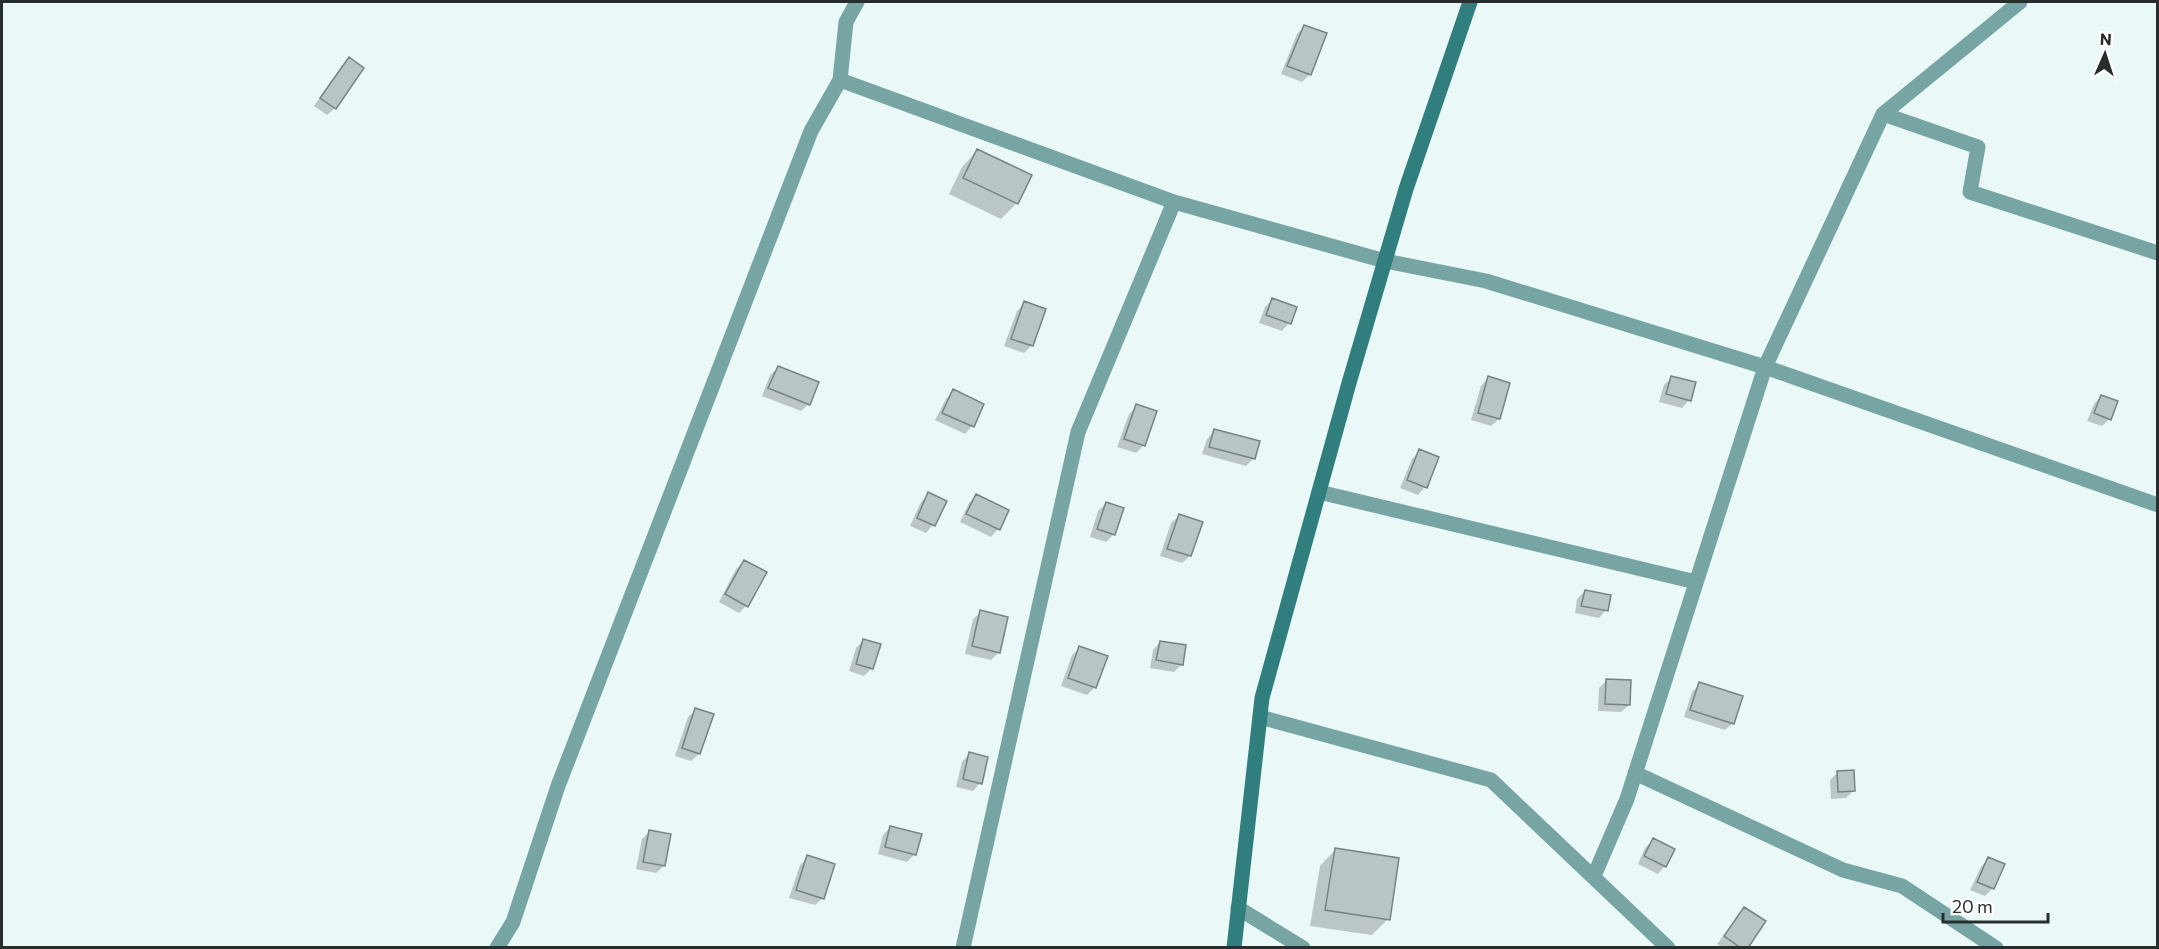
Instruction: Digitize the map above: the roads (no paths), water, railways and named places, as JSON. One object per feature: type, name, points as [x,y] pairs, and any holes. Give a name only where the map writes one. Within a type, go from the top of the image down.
[{"type":"street","points":[[498,948],[513,922],[558,786],[807,142],[840,80],[846,22],[857,2]]},
{"type":"street","points":[[1234,948],[1262,698],[1406,189],[1470,2]]},
{"type":"street","points":[[1594,876],[1627,799],[1765,367],[1883,114],[2020,2]]},
{"type":"street","points":[[840,80],[1173,202],[1385,261],[1486,281],[1765,367],[2157,505]]},
{"type":"street","points":[[1883,114],[1978,147],[1970,192],[2157,253]]},
{"type":"street","points":[[963,948],[1078,432],[1173,202]]},
{"type":"street","points":[[1319,492],[1696,582]]},
{"type":"street","points":[[1260,717],[1491,780],[1668,948]]},
{"type":"street","points":[[1635,773],[1843,870],[1902,886],[1996,948]]},
{"type":"street","points":[[1238,908],[1303,948]]}]
